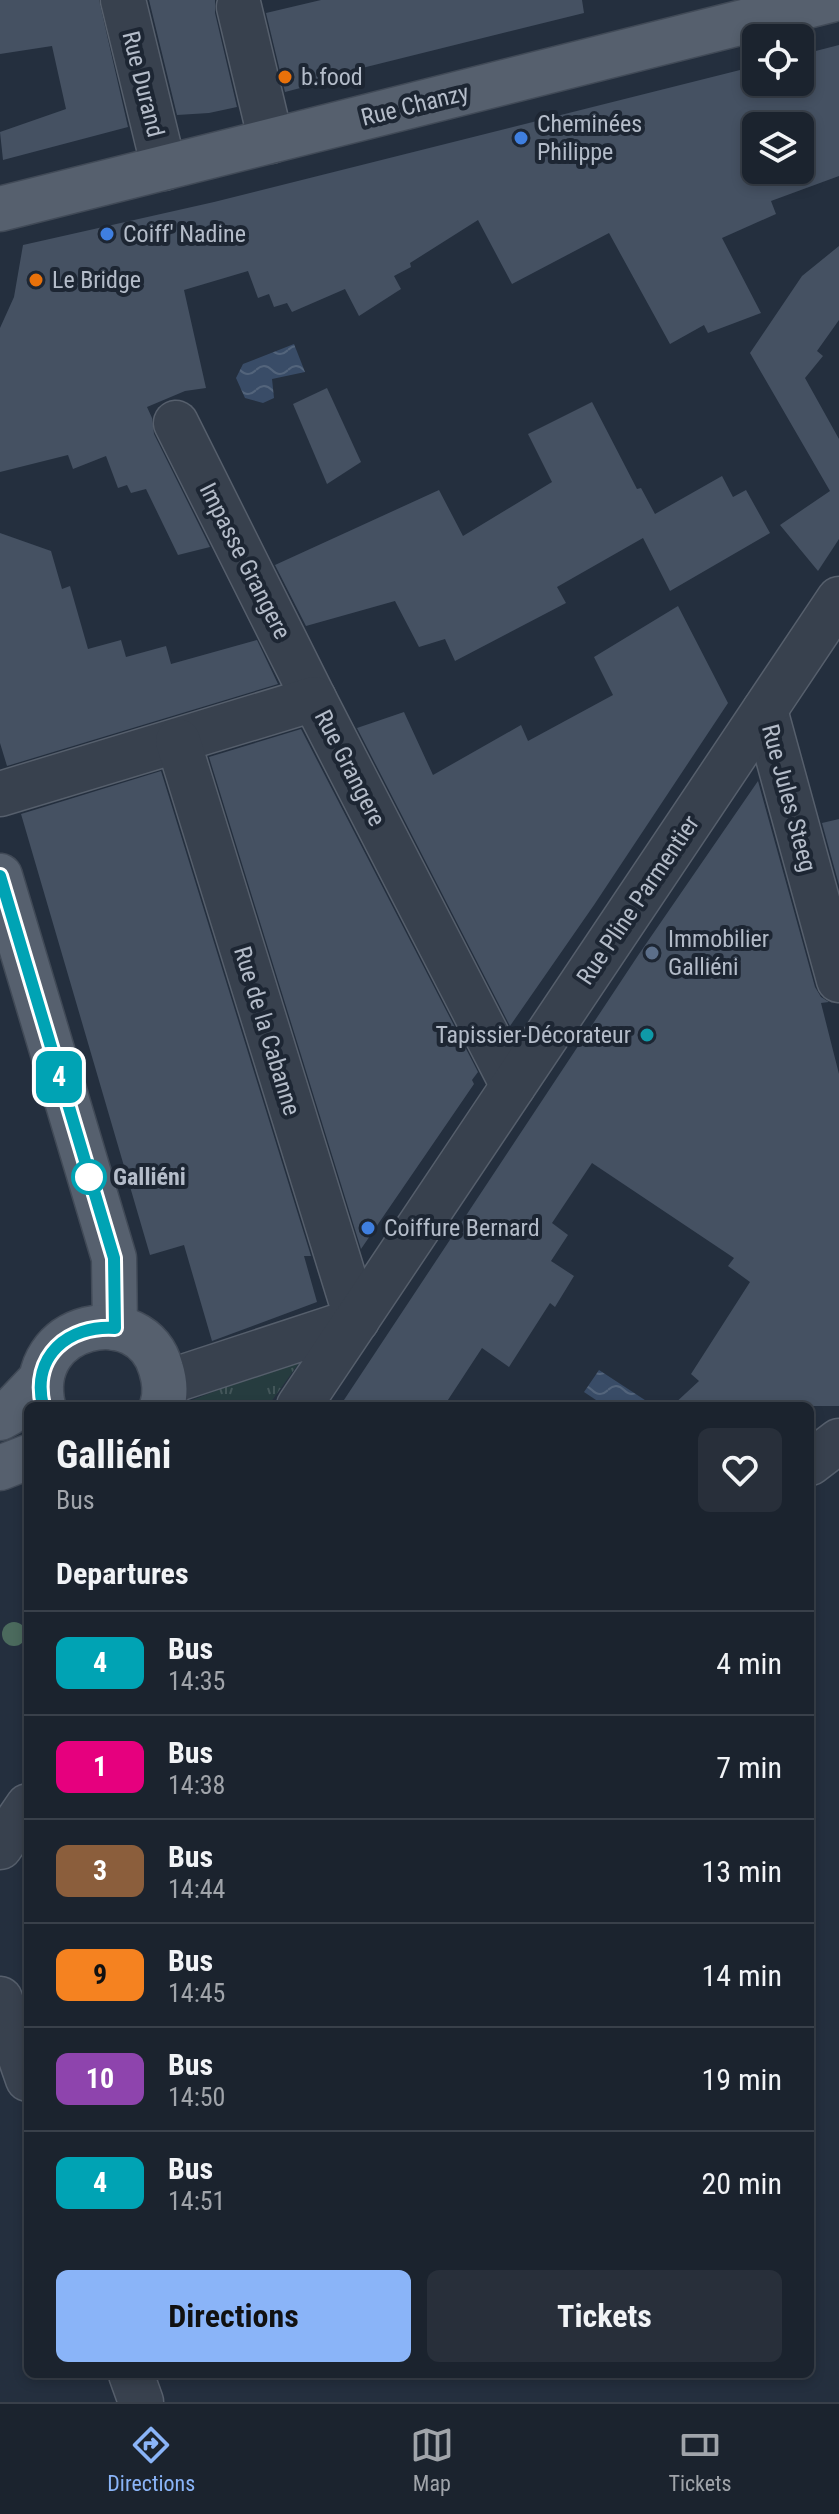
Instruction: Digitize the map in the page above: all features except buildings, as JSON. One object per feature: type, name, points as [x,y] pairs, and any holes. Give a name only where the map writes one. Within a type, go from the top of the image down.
[{"type":"main road","name":"Rue Chanzy","points":[[0,209],[831,0]]},
{"type":"main road","points":[[0,876],[114,1258],[115,1328]]},
{"type":"main road","points":[[42,1392],[47,1360],[59,1344],[76,1332],[95,1327],[115,1328],[133,1335],[149,1347],[160,1364],[164,1394]]},
{"type":"main road","points":[[0,1418],[24,1403]]},
{"type":"main road","points":[[0,1468],[24,1459]]},
{"type":"street","name":"Rue Durand","points":[[123,0],[164,168]]},
{"type":"street","points":[[239,7],[271,141]]},
{"type":"street","name":"Impasse Grangere","points":[[176,423],[314,699]]},
{"type":"street","name":"Rue Pline Parmentier","points":[[302,1402],[839,599]]},
{"type":"street","name":"Rue Grangere","points":[[0,794],[314,699],[513,1086]]},
{"type":"street","name":"Rue Jules Steeg","points":[[765,710],[839,980]]},
{"type":"street","name":"Rue de la Cabanne","points":[[178,741],[357,1320]]},
{"type":"street","points":[[164,1394],[357,1320]]},
{"type":"street","points":[[814,1460],[839,1441]]},
{"type":"street","points":[[0,1847],[24,1812]]},
{"type":"street","points":[[0,1999],[24,2068]]},
{"type":"street","points":[[132,2378],[141,2402]]},
{"type":"green space","points":[[304,1356],[271,1402],[188,1402]]},
{"type":"water","points":[[294,344],[305,372],[272,379],[274,398],[263,403],[245,398],[236,378],[243,364]]},
{"type":"water","points":[[599,1370],[648,1402],[599,1402],[584,1392]]},
{"type":"bus line","name":"4","points":[[0,876],[114,1258],[115,1328],[95,1327],[76,1332],[59,1344],[47,1360],[41,1379],[42,1402]]},
{"type":"place","name":"b.food","points":[[285,77]]},
{"type":"place","name":"Cheminées Philippe","points":[[521,138]]},
{"type":"place","name":"Coiff' Nadine","points":[[107,234]]},
{"type":"place","name":"Le Bridge","points":[[36,280]]},
{"type":"place","name":"Immobilier Galliéni","points":[[652,953]]},
{"type":"place","name":"Tapissier-Décorateur","points":[[647,1035]]},
{"type":"place","name":"Galliéni","points":[[89,1177]]},
{"type":"place","name":"Coiffure Bernard","points":[[368,1228]]}]
